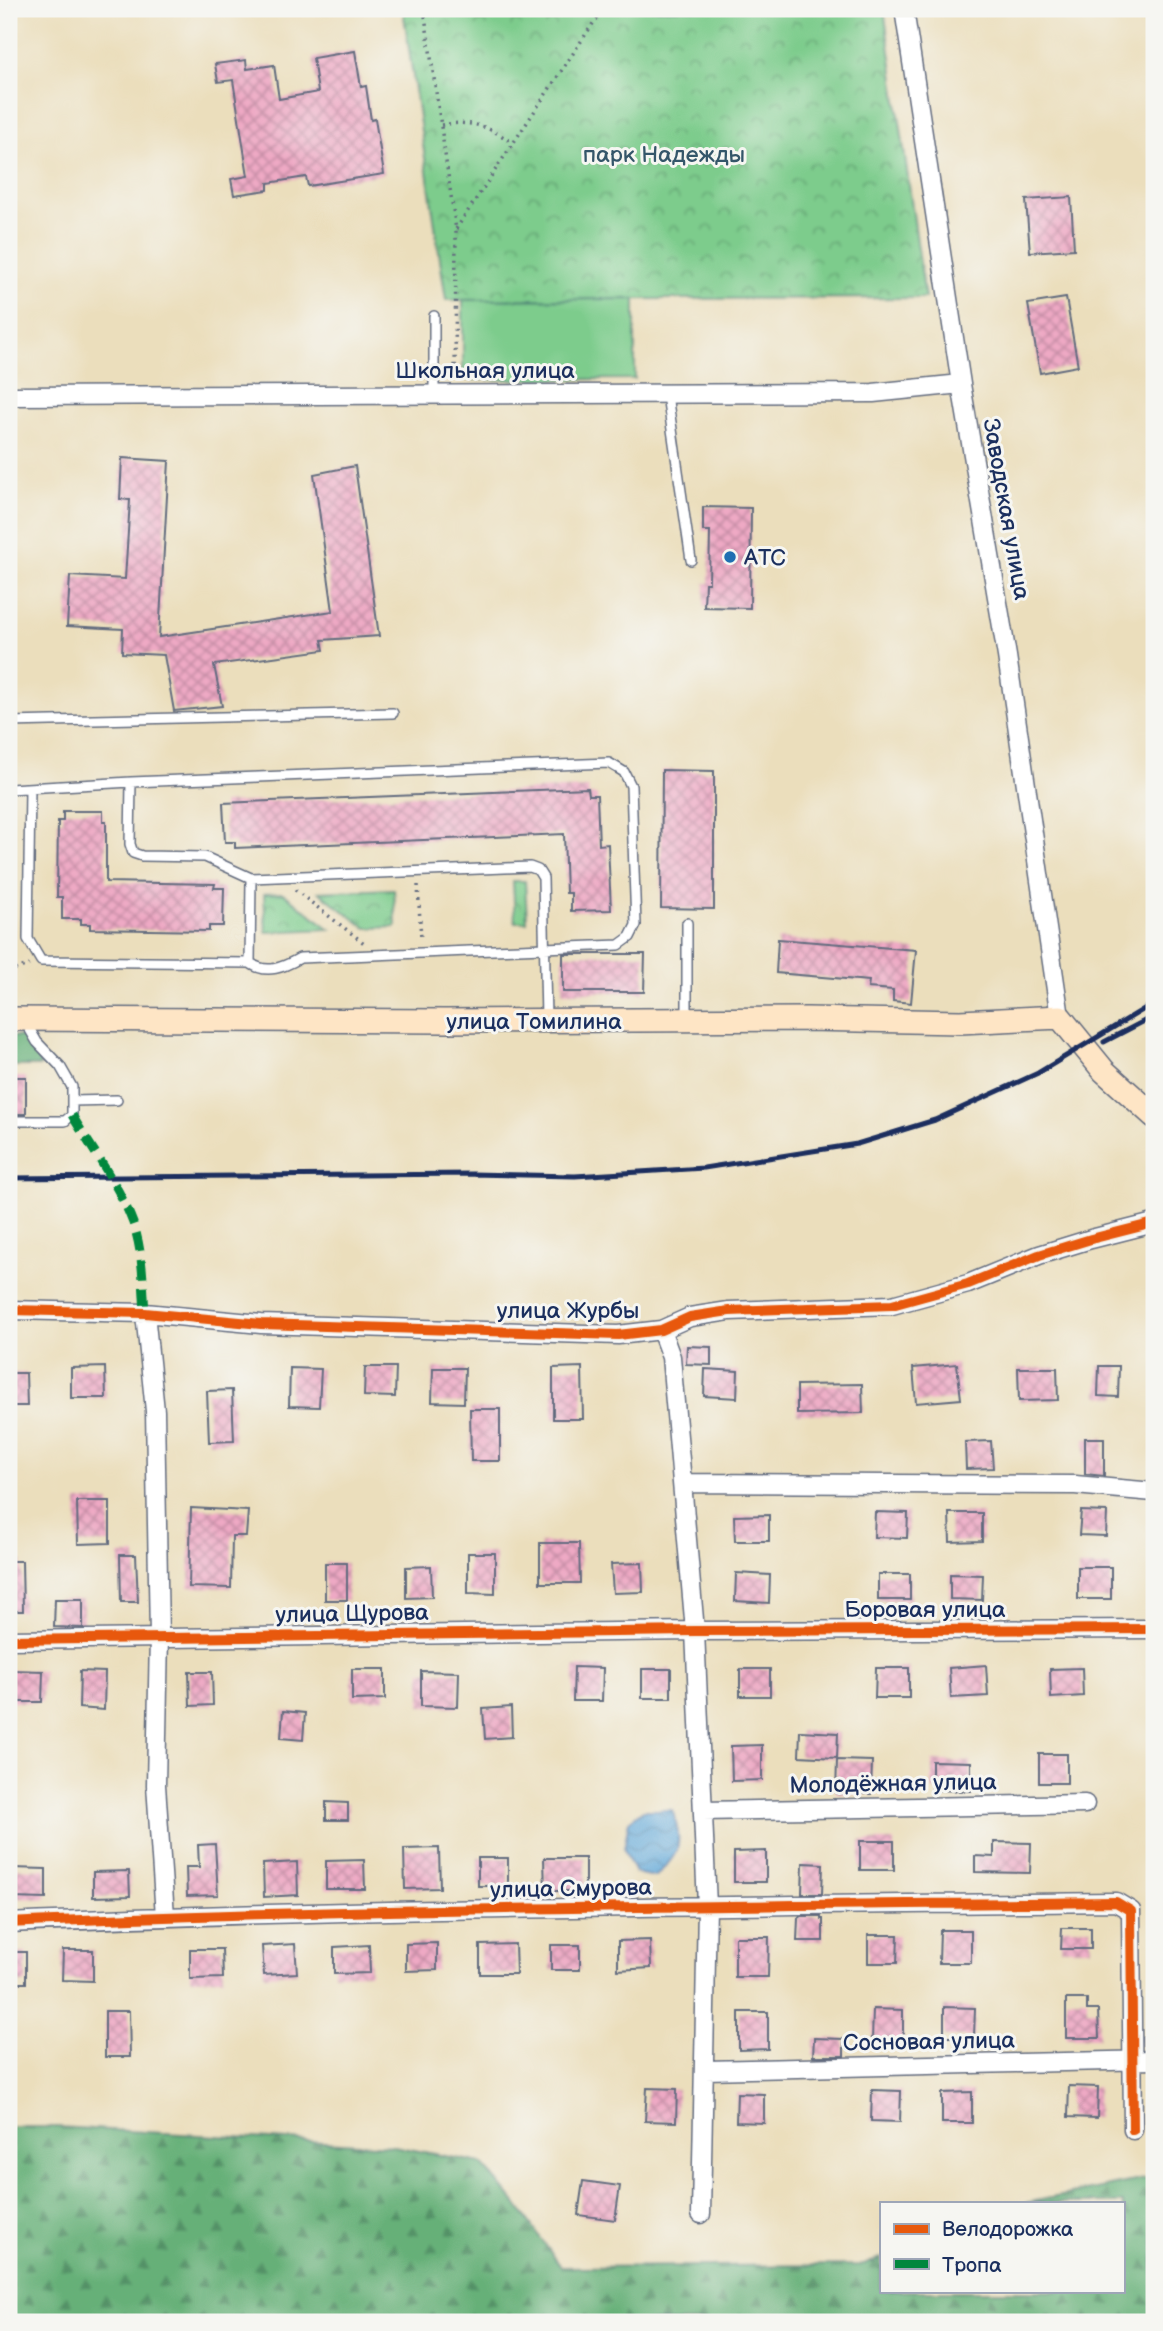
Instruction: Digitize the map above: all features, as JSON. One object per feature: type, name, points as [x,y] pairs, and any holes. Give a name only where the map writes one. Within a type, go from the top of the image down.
[{"type":"street","name":"Заводская улица","points":[[904,9],[961,384],[1007,656],[1060,1017]]},
{"type":"street","name":"Школьная улица","points":[[9,396],[873,393],[961,384]]},
{"type":"street","name":"улица Томилина","points":[[17,1019],[960,1022],[1060,1017]]},
{"type":"street","points":[[1060,1017],[1104,1070],[1154,1116]]},
{"type":"street","name":"улица Журбы","points":[[9,1310],[145,1313],[274,1325],[618,1335],[661,1330],[690,1317],[729,1311],[892,1305],[968,1284],[1065,1247],[1154,1223]]},
{"type":"street","points":[[145,1313],[155,1411],[159,1636],[156,1785],[165,1916]]},
{"type":"street","points":[[661,1330],[671,1357],[695,1631],[707,1906],[701,2214]]},
{"type":"street","points":[[684,1483],[1075,1485],[1154,1492]]},
{"type":"street","name":"Боровая улица","points":[[695,1631],[1154,1629]]},
{"type":"street","name":"улица Щурова","points":[[9,1640],[695,1631]]},
{"type":"street","name":"Молодёжная улица","points":[[703,1811],[1085,1804]]},
{"type":"street","name":"улица Смурова","points":[[9,1923],[165,1916],[1116,1902],[1131,1911],[1132,2061]]},
{"type":"street","name":"Сосновая улица","points":[[705,2070],[1154,2060]]},
{"type":"street","points":[[1132,2061],[1133,2130]]},
{"type":"lane","points":[[434,316],[434,394]]},
{"type":"lane","points":[[667,395],[691,560]]},
{"type":"lane","points":[[9,722],[393,713]]},
{"type":"lane","points":[[9,789],[131,782],[609,763],[624,772],[631,786],[636,925],[630,937],[619,944],[300,958],[282,969],[257,969],[250,963],[41,961],[28,939],[30,788]]},
{"type":"lane","points":[[131,782],[130,844],[133,853],[142,856],[205,857],[251,878],[530,867],[538,870],[543,878],[546,1021]]},
{"type":"lane","points":[[250,963],[251,878]]},
{"type":"lane","points":[[687,923],[687,1020]]},
{"type":"lane","points":[[9,1121],[65,1121],[72,1115],[72,1087],[60,1066],[17,1019]]},
{"type":"lane","points":[[72,1101],[117,1100]]},
{"type":"path","points":[[424,9],[456,230],[455,394]]},
{"type":"path","points":[[456,230],[594,22],[607,9]]},
{"type":"path","points":[[441,125],[462,122],[491,128],[514,143]]},
{"type":"path","points":[[418,871],[421,953]]},
{"type":"path","points":[[278,877],[380,954]]},
{"type":"green space","name":"парк Надежды","points":[[403,9],[884,9],[925,298],[446,300]]},
{"type":"green space","points":[[635,299],[635,379],[463,380],[463,300]]},
{"type":"green space","points":[[513,881],[525,881],[527,922],[515,922]]},
{"type":"green space","points":[[394,889],[396,927],[366,928],[319,892]]},
{"type":"green space","points":[[283,893],[330,929],[266,932],[264,894]]},
{"type":"green space","points":[[9,1036],[29,1037],[41,1066],[9,1066]]},
{"type":"green space","points":[[9,2127],[57,2127],[394,2146],[481,2163],[515,2202],[561,2267],[864,2265],[880,2258],[880,2292],[1124,2292],[1124,2202],[1031,2202],[1154,2177],[1154,2322],[9,2322]]},
{"type":"water","points":[[643,1810],[672,1810],[678,1831],[675,1854],[655,1877],[635,1873],[624,1849],[629,1821]]},
{"type":"building","points":[[355,51],[361,87],[366,86],[371,120],[375,119],[384,174],[308,186],[306,177],[268,183],[268,190],[234,195],[231,179],[248,176],[233,80],[218,82],[215,64],[246,60],[247,69],[274,65],[279,99],[318,92],[313,58]]},
{"type":"building","points":[[1071,197],[1074,249],[1030,252],[1026,200]]},
{"type":"building","points":[[1066,298],[1078,366],[1040,373],[1028,304]]},
{"type":"building","points":[[122,458],[169,461],[159,637],[333,611],[314,474],[355,466],[379,636],[322,640],[324,650],[214,665],[222,706],[174,711],[164,655],[122,653],[123,629],[67,626],[70,576],[125,579],[130,500],[120,499]]},
{"type":"building","name":"АТС","points":[[703,507],[751,508],[750,608],[704,607],[705,583],[709,583],[710,531],[703,531]]},
{"type":"building","points":[[662,770],[714,771],[714,909],[661,908]]},
{"type":"building","points":[[588,788],[589,795],[597,795],[599,845],[608,844],[611,910],[571,911],[571,893],[566,893],[564,834],[235,848],[235,842],[225,842],[223,803]]},
{"type":"building","points":[[63,811],[103,811],[103,821],[106,821],[106,882],[215,884],[214,888],[224,888],[223,926],[209,926],[209,931],[90,929],[90,924],[81,924],[81,919],[62,919],[62,897],[57,897],[58,821],[63,821]]},
{"type":"building","points":[[778,939],[916,950],[911,1003],[893,1001],[893,990],[868,988],[869,981],[776,973]]},
{"type":"building","points":[[563,954],[645,954],[644,992],[563,992]]},
{"type":"building","points":[[9,1077],[26,1077],[26,1114],[9,1114]]},
{"type":"building","points":[[687,1346],[711,1347],[711,1365],[686,1364]]},
{"type":"building","points":[[957,1364],[961,1399],[916,1403],[913,1368]]},
{"type":"building","points":[[1099,1366],[1119,1366],[1118,1397],[1098,1396]]},
{"type":"building","points":[[105,1367],[106,1398],[71,1398],[71,1368]]},
{"type":"building","points":[[365,1367],[396,1367],[395,1397],[364,1396]]},
{"type":"building","points":[[582,1367],[583,1419],[553,1419],[553,1368]]},
{"type":"building","points":[[290,1368],[321,1369],[319,1407],[289,1406]]},
{"type":"building","points":[[433,1368],[465,1368],[464,1403],[432,1402]]},
{"type":"building","points":[[1018,1368],[1057,1368],[1058,1400],[1019,1401]]},
{"type":"building","points":[[705,1369],[738,1371],[737,1398],[704,1396]]},
{"type":"building","points":[[9,1373],[26,1373],[27,1406],[9,1406]]},
{"type":"building","points":[[862,1384],[863,1413],[797,1414],[797,1385]]},
{"type":"building","points":[[232,1390],[234,1441],[209,1442],[207,1391]]},
{"type":"building","points":[[470,1409],[500,1409],[500,1461],[471,1461]]},
{"type":"building","points":[[1085,1438],[1104,1438],[1104,1476],[1085,1474]]},
{"type":"building","points":[[991,1441],[993,1468],[966,1469],[965,1442]]},
{"type":"building","points":[[77,1501],[110,1501],[110,1543],[78,1544]]},
{"type":"building","points":[[191,1508],[248,1511],[246,1536],[232,1536],[231,1588],[189,1587]]},
{"type":"building","points":[[1081,1511],[1107,1512],[1106,1536],[1079,1535]]},
{"type":"building","points":[[875,1512],[908,1513],[907,1538],[874,1537]]},
{"type":"building","points":[[949,1513],[982,1513],[982,1541],[950,1542]]},
{"type":"building","points":[[769,1515],[769,1541],[735,1541],[734,1516]]},
{"type":"building","points":[[540,1543],[579,1543],[580,1583],[540,1583]]},
{"type":"building","points":[[468,1553],[495,1553],[495,1594],[468,1593]]},
{"type":"building","points":[[120,1555],[136,1555],[138,1602],[121,1602]]},
{"type":"building","points":[[9,1561],[22,1561],[23,1611],[9,1611]]},
{"type":"building","points":[[325,1563],[347,1563],[347,1600],[325,1600]]},
{"type":"building","points":[[642,1563],[643,1592],[613,1593],[611,1564]]},
{"type":"building","points":[[431,1566],[432,1597],[406,1598],[406,1567]]},
{"type":"building","points":[[1078,1567],[1111,1567],[1111,1599],[1078,1599]]},
{"type":"building","points":[[736,1573],[770,1575],[769,1603],[735,1601]]},
{"type":"building","points":[[878,1574],[910,1574],[910,1600],[878,1600]]},
{"type":"building","points":[[950,1574],[983,1575],[982,1600],[950,1599]]},
{"type":"building","points":[[55,1599],[83,1599],[83,1628],[54,1627]]},
{"type":"building","points":[[986,1665],[988,1696],[951,1698],[949,1668]]},
{"type":"building","points":[[574,1667],[603,1668],[602,1701],[573,1701]]},
{"type":"building","points":[[876,1668],[909,1668],[909,1698],[875,1698]]},
{"type":"building","points":[[1082,1668],[1083,1696],[1051,1698],[1050,1669]]},
{"type":"building","points":[[352,1669],[385,1669],[385,1699],[352,1700]]},
{"type":"building","points":[[642,1669],[671,1669],[671,1698],[642,1698]]},
{"type":"building","points":[[740,1669],[770,1669],[770,1696],[740,1696]]},
{"type":"building","points":[[10,1670],[43,1671],[42,1702],[9,1702]]},
{"type":"building","points":[[80,1671],[105,1672],[104,1710],[79,1708]]},
{"type":"building","points":[[421,1671],[459,1672],[458,1707],[421,1706]]},
{"type":"building","points":[[189,1672],[212,1672],[213,1705],[190,1706]]},
{"type":"building","points":[[511,1707],[512,1737],[485,1739],[483,1709]]},
{"type":"building","points":[[283,1711],[305,1713],[303,1740],[281,1738]]},
{"type":"building","points":[[800,1731],[838,1733],[837,1758],[799,1756]]},
{"type":"building","points":[[762,1745],[762,1780],[732,1781],[731,1746]]},
{"type":"building","points":[[1039,1754],[1067,1754],[1067,1783],[1039,1783]]},
{"type":"building","points":[[837,1760],[872,1761],[871,1794],[836,1793]]},
{"type":"building","points":[[932,1761],[971,1762],[971,1791],[932,1790]]},
{"type":"building","points":[[326,1802],[348,1803],[348,1820],[326,1820]]},
{"type":"building","points":[[860,1841],[894,1841],[894,1870],[860,1870]]},
{"type":"building","points":[[994,1842],[1031,1843],[1030,1873],[975,1872],[975,1856],[994,1857]]},
{"type":"building","points":[[215,1844],[218,1895],[187,1896],[186,1867],[199,1867],[198,1845]]},
{"type":"building","points":[[439,1848],[440,1888],[405,1889],[404,1849]]},
{"type":"building","points":[[766,1851],[766,1882],[734,1882],[734,1852]]},
{"type":"building","points":[[478,1858],[508,1858],[508,1886],[478,1886]]},
{"type":"building","points":[[544,1858],[585,1858],[585,1891],[545,1891]]},
{"type":"building","points":[[364,1860],[365,1889],[326,1889],[326,1861]]},
{"type":"building","points":[[297,1862],[298,1895],[264,1897],[263,1864]]},
{"type":"building","points":[[803,1863],[823,1864],[822,1894],[802,1894]]},
{"type":"building","points":[[12,1868],[46,1869],[46,1899],[11,1898]]},
{"type":"building","points":[[129,1871],[130,1896],[93,1897],[93,1872]]},
{"type":"building","points":[[821,1916],[823,1941],[797,1941],[798,1918]]},
{"type":"building","points":[[1062,1928],[1091,1928],[1091,1949],[1061,1949]]},
{"type":"building","points":[[940,1930],[971,1930],[971,1963],[939,1963]]},
{"type":"building","points":[[868,1935],[898,1935],[897,1963],[868,1963]]},
{"type":"building","points":[[735,1937],[769,1937],[768,1977],[735,1977]]},
{"type":"building","points":[[650,1940],[651,1968],[618,1970],[618,1941]]},
{"type":"building","points":[[437,1943],[437,1970],[406,1971],[406,1944]]},
{"type":"building","points":[[295,1944],[297,1973],[264,1975],[262,1946]]},
{"type":"building","points":[[515,1944],[516,1974],[480,1974],[480,1945]]},
{"type":"building","points":[[369,1945],[370,1973],[334,1974],[334,1947]]},
{"type":"building","points":[[551,1945],[580,1945],[580,1970],[551,1970]]},
{"type":"building","points":[[190,1949],[222,1949],[223,1978],[190,1979]]},
{"type":"building","points":[[63,1950],[93,1950],[93,1981],[62,1980]]},
{"type":"building","points":[[9,1952],[26,1952],[26,1983],[9,1983]]},
{"type":"building","points":[[1066,1999],[1087,1999],[1087,2010],[1098,2010],[1099,2038],[1066,2038]]},
{"type":"building","points":[[944,2007],[975,2008],[974,2037],[944,2037]]},
{"type":"building","points":[[873,2009],[903,2010],[903,2042],[872,2041]]},
{"type":"building","points":[[105,2011],[129,2011],[130,2057],[105,2057]]},
{"type":"building","points":[[739,2012],[768,2012],[768,2049],[739,2050]]},
{"type":"building","points":[[814,2038],[844,2039],[844,2056],[813,2056]]},
{"type":"building","points":[[1069,2086],[1098,2087],[1097,2118],[1068,2117]]},
{"type":"building","points":[[647,2088],[677,2089],[676,2122],[645,2121]]},
{"type":"building","points":[[872,2090],[901,2091],[900,2122],[871,2121]]},
{"type":"building","points":[[972,2092],[972,2123],[942,2123],[942,2093]]},
{"type":"building","points":[[737,2093],[764,2094],[764,2123],[736,2122]]},
{"type":"building","points":[[583,2181],[620,2186],[615,2220],[578,2215]]},
{"type":"railway","points":[[9,1178],[472,1174],[575,1176],[704,1168],[857,1144],[935,1120],[1038,1073],[1154,1003]]},
{"type":"railway","points":[[1104,1042],[1154,1016]]},
{"type":"marked path","points":[[72,1115],[113,1181],[133,1223],[141,1256],[145,1313]]},
{"type":"cycle path","points":[[9,1310],[145,1313],[261,1324],[618,1335],[661,1330],[690,1317],[729,1311],[892,1305],[968,1284],[1039,1255],[1154,1223]]},
{"type":"cycle path","points":[[9,1640],[695,1631],[1154,1629]]},
{"type":"cycle path","points":[[9,1923],[424,1910],[1116,1902],[1131,1911],[1133,2130]]},
{"type":"place","name":"АТС","points":[[730,557]]}]
